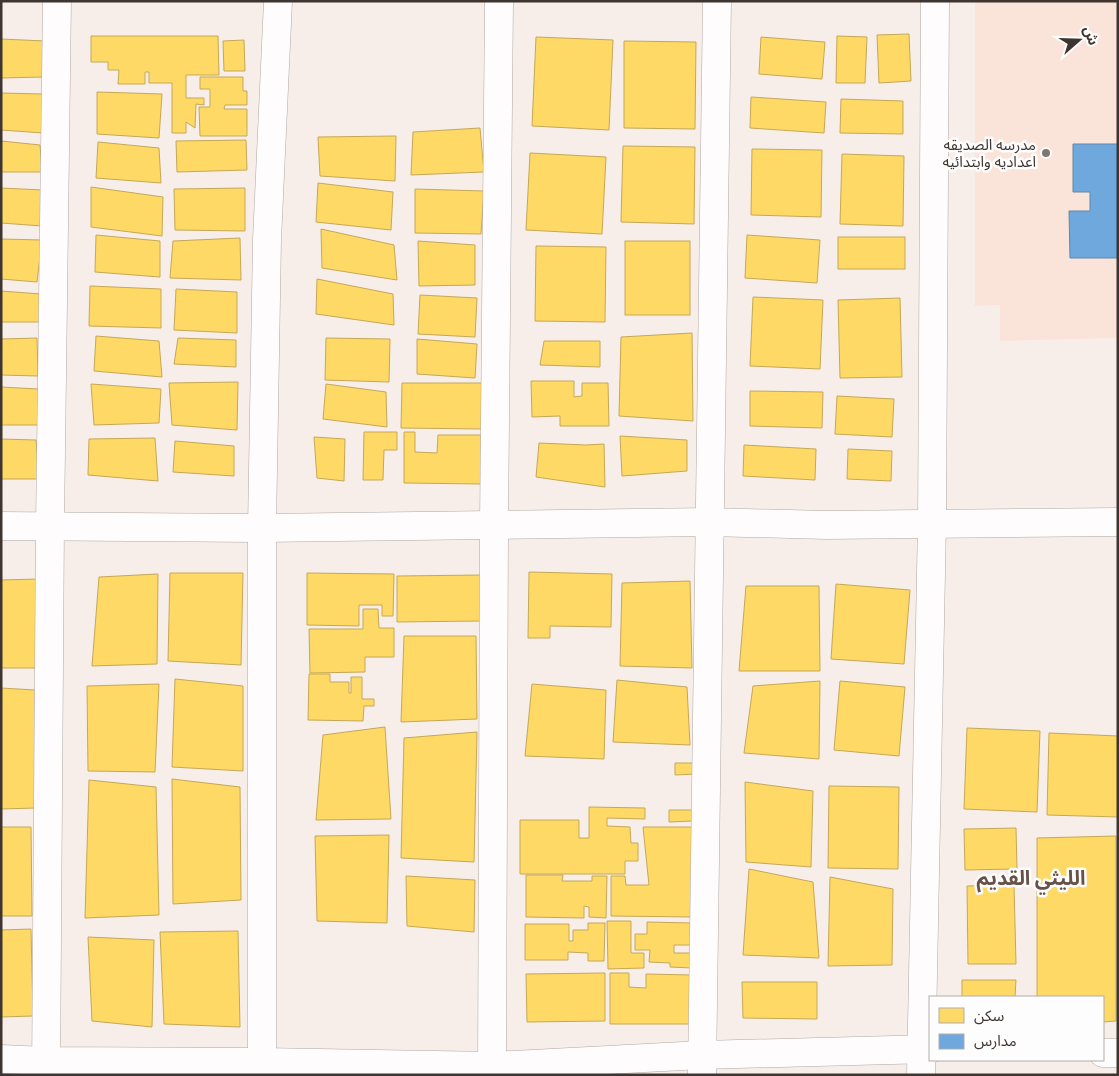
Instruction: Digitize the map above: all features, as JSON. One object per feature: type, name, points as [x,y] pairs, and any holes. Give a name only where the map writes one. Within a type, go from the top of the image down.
[{"type":"street","points":[[46,1068],[50,526],[57,1]]},
{"type":"street","points":[[262,1068],[262,528],[267,240],[278,1]]},
{"type":"street","points":[[492,1071],[494,526],[499,1]]},
{"type":"street","points":[[702,1065],[717,1]]},
{"type":"street","points":[[1,1059],[46,1068],[492,1071],[924,1057],[932,523],[934,1]]},
{"type":"street","points":[[1,526],[262,528],[709,522],[826,525],[1118,522]]},
{"type":"street","points":[[1104,1053],[1118,1054]]},
{"type":"shaded area","name":"مدرسه الصديقه اعداديه وابتدائيه","points":[[975,1],[1118,1],[1118,338],[1000,341],[1000,305],[975,306]]},
{"type":"building: سكن","points":[[909,34],[911,81],[879,83],[877,35]]},
{"type":"building: سكن","points":[[91,36],[218,36],[219,75],[186,75],[186,98],[204,98],[204,105],[196,104],[195,128],[186,122],[186,133],[172,133],[172,83],[149,83],[149,72],[145,72],[145,84],[118,84],[119,70],[108,70],[108,62],[91,62]]},
{"type":"building: سكن","points":[[837,36],[867,37],[865,83],[836,83]]},
{"type":"building: سكن","points":[[536,37],[613,40],[609,130],[532,126]]},
{"type":"building: سكن","points":[[761,37],[825,42],[822,79],[759,74]]},
{"type":"building: سكن","points":[[1,39],[45,41],[45,77],[1,78]]},
{"type":"building: سكن","points":[[244,40],[245,71],[224,71],[223,41]]},
{"type":"building: سكن","points":[[624,41],[696,42],[695,129],[624,128]]},
{"type":"building: سكن","points":[[200,77],[243,77],[243,91],[247,91],[247,105],[225,105],[224,109],[247,109],[247,136],[200,136],[199,107],[210,107],[210,89],[200,89]]},
{"type":"building: سكن","points":[[97,92],[162,94],[159,138],[97,134]]},
{"type":"building: سكن","points":[[1,93],[43,94],[43,133],[1,130]]},
{"type":"building: سكن","points":[[751,97],[826,102],[824,133],[750,128]]},
{"type":"building: سكن","points":[[841,99],[903,101],[903,134],[840,133]]},
{"type":"building: سكن","points":[[480,128],[484,172],[411,175],[413,132]]},
{"type":"building: سكن","points":[[396,136],[395,181],[320,176],[318,137]]},
{"type":"building: سكن","points":[[246,140],[247,170],[177,172],[176,141]]},
{"type":"building: سكن","points":[[1,141],[40,145],[42,172],[1,172]]},
{"type":"building: سكن","points":[[98,142],[159,148],[161,183],[96,178]]},
{"type":"building: سكن","points":[[623,146],[695,147],[694,224],[621,222]]},
{"type":"building: سكن","points":[[752,149],[822,150],[821,217],[751,215]]},
{"type":"building: سكن","points":[[530,153],[606,157],[602,234],[526,230]]},
{"type":"building: سكن","points":[[842,154],[904,156],[903,226],[840,224]]},
{"type":"building: سكن","points":[[318,183],[393,192],[391,230],[316,222]]},
{"type":"building: سكن","points":[[91,187],[163,197],[162,236],[91,227]]},
{"type":"building: سكن","points":[[1,188],[43,190],[42,226],[1,223]]},
{"type":"building: سكن","points":[[245,188],[245,231],[175,230],[174,189]]},
{"type":"building: سكن","points":[[415,189],[484,191],[481,234],[415,233]]},
{"type":"building: سكن","points":[[321,229],[394,245],[397,280],[322,268]]},
{"type":"building: سكن","points":[[96,235],[160,241],[160,277],[95,272]]},
{"type":"building: سكن","points":[[747,235],[820,240],[817,283],[745,278]]},
{"type":"building: سكن","points":[[838,237],[905,237],[905,269],[838,269]]},
{"type":"building: سكن","points":[[240,238],[241,280],[170,278],[173,241]]},
{"type":"building: سكن","points":[[1,239],[42,240],[37,282],[1,279]]},
{"type":"building: سكن","points":[[418,241],[475,245],[475,285],[419,286]]},
{"type":"building: سكن","points":[[625,241],[690,241],[690,315],[625,315]]},
{"type":"building: سكن","points":[[536,246],[606,247],[605,322],[535,321]]},
{"type":"building: سكن","points":[[317,279],[393,294],[394,325],[316,314]]},
{"type":"building: سكن","points":[[90,286],[161,289],[161,328],[89,326]]},
{"type":"building: سكن","points":[[176,289],[237,292],[237,333],[174,330]]},
{"type":"building: سكن","points":[[1,291],[41,294],[39,322],[1,322]]},
{"type":"building: سكن","points":[[420,295],[477,298],[475,337],[418,334]]},
{"type":"building: سكن","points":[[753,297],[823,300],[820,369],[750,366]]},
{"type":"building: سكن","points":[[900,298],[902,377],[840,378],[838,300]]},
{"type":"building: سكن","points":[[692,333],[693,421],[619,416],[621,337]]},
{"type":"building: سكن","points":[[96,336],[159,341],[162,377],[94,371]]},
{"type":"building: سكن","points":[[37,338],[38,376],[1,375],[1,339]]},
{"type":"building: سكن","points":[[178,338],[236,340],[236,367],[174,364]]},
{"type":"building: سكن","points":[[326,338],[390,339],[389,382],[325,380]]},
{"type":"building: سكن","points":[[417,339],[477,344],[475,378],[417,374]]},
{"type":"building: سكن","points":[[544,341],[600,341],[600,367],[540,365]]},
{"type":"building: سكن","points":[[531,381],[574,381],[574,397],[582,396],[582,383],[608,383],[609,426],[560,426],[560,416],[532,417]]},
{"type":"building: سكن","points":[[238,382],[237,430],[172,425],[169,383]]},
{"type":"building: سكن","points":[[402,383],[482,383],[482,429],[401,428]]},
{"type":"building: سكن","points":[[91,384],[161,389],[159,423],[94,425]]},
{"type":"building: سكن","points":[[326,384],[386,392],[387,427],[323,419]]},
{"type":"building: سكن","points":[[1,387],[38,389],[38,425],[1,425]]},
{"type":"building: سكن","points":[[750,391],[823,392],[822,428],[750,426]]},
{"type":"building: سكن","points":[[837,396],[894,399],[892,437],[835,434]]},
{"type":"building: سكن","points":[[364,432],[397,432],[397,450],[384,450],[383,480],[363,480]]},
{"type":"building: سكن","points":[[404,432],[415,432],[415,452],[437,453],[438,435],[481,435],[481,484],[404,483]]},
{"type":"building: سكن","points":[[620,436],[687,440],[687,471],[622,476]]},
{"type":"building: سكن","points":[[314,437],[345,439],[344,481],[317,478]]},
{"type":"building: سكن","points":[[155,438],[158,481],[88,475],[89,439]]},
{"type":"building: سكن","points":[[1,439],[36,440],[39,479],[1,479]]},
{"type":"building: سكن","points":[[175,441],[234,446],[234,476],[173,472]]},
{"type":"building: سكن","points":[[539,443],[604,444],[605,487],[536,477]]},
{"type":"building: سكن","points":[[744,445],[816,449],[815,480],[743,476]]},
{"type":"building: سكن","points":[[848,449],[892,451],[891,481],[847,479]]},
{"type":"building: سكن","points":[[529,572],[612,574],[611,627],[550,626],[550,638],[528,638]]},
{"type":"building: سكن","points":[[170,573],[243,573],[241,665],[168,661]]},
{"type":"building: سكن","points":[[307,573],[394,574],[393,616],[382,616],[382,605],[359,605],[359,626],[307,625]]},
{"type":"building: سكن","points":[[158,574],[157,664],[92,666],[99,577]]},
{"type":"building: سكن","points":[[481,575],[482,621],[397,622],[397,576]]},
{"type":"building: سكن","points":[[39,579],[37,668],[1,668],[1,580]]},
{"type":"building: سكن","points":[[690,581],[692,668],[620,666],[622,583]]},
{"type":"building: سكن","points":[[836,584],[910,590],[904,664],[831,659]]},
{"type":"building: سكن","points":[[746,586],[819,586],[820,671],[739,671]]},
{"type":"building: سكن","points":[[363,609],[378,609],[379,628],[394,628],[394,657],[365,657],[365,672],[310,673],[309,629],[363,629]]},
{"type":"building: سكن","points":[[404,636],[476,636],[477,719],[401,722]]},
{"type":"building: سكن","points":[[309,674],[330,674],[330,682],[349,682],[349,693],[351,693],[351,677],[362,677],[362,699],[374,699],[374,706],[364,706],[363,721],[308,720]]},
{"type":"building: سكن","points":[[175,679],[243,686],[243,771],[172,767]]},
{"type":"building: سكن","points":[[617,680],[687,687],[690,745],[613,742]]},
{"type":"building: سكن","points":[[820,681],[819,759],[744,753],[753,686]]},
{"type":"building: سكن","points":[[840,681],[905,687],[899,756],[834,750]]},
{"type":"building: سكن","points":[[159,684],[155,772],[88,771],[87,686]]},
{"type":"building: سكن","points":[[532,684],[606,690],[604,759],[525,756]]},
{"type":"building: سكن","points":[[1,688],[35,690],[36,808],[1,809]]},
{"type":"building: سكن","points":[[385,727],[391,819],[316,820],[323,735]]},
{"type":"building: سكن","points":[[967,728],[1040,731],[1037,812],[964,809]]},
{"type":"building: سكن","points":[[477,732],[474,862],[401,858],[404,738]]},
{"type":"building: سكن","points":[[1049,733],[1118,736],[1118,817],[1047,815]]},
{"type":"building: سكن","points":[[675,763],[696,763],[696,774],[675,775]]},
{"type":"building: سكن","points":[[172,779],[240,787],[241,900],[173,904]]},
{"type":"building: سكن","points":[[89,780],[156,787],[159,915],[85,918]]},
{"type":"building: سكن","points":[[745,782],[813,791],[811,867],[746,862]]},
{"type":"building: سكن","points":[[829,786],[899,787],[898,869],[828,868]]},
{"type":"building: سكن","points":[[589,807],[645,808],[645,819],[607,818],[607,826],[630,827],[631,843],[638,843],[638,861],[625,861],[625,874],[520,874],[520,820],[579,820],[579,838],[589,838]]},
{"type":"building: سكن","points":[[669,810],[693,810],[693,821],[669,822]]},
{"type":"building: سكن","points":[[1,827],[31,827],[32,916],[1,916]]},
{"type":"building: سكن","points":[[643,827],[694,827],[693,917],[611,916],[611,876],[625,876],[626,885],[649,885]]},
{"type":"building: سكن","points":[[1016,828],[1017,869],[965,870],[964,829]]},
{"type":"building: سكن","points":[[389,835],[387,923],[317,921],[315,836]]},
{"type":"building: سكن","points":[[1116,836],[1116,1021],[1104,1022],[1104,996],[1037,996],[1037,838]]},
{"type":"building: سكن","points":[[749,869],[813,882],[819,958],[743,955]]},
{"type":"building: سكن","points":[[526,875],[563,875],[562,881],[592,881],[592,876],[607,876],[606,918],[589,917],[589,907],[584,906],[584,918],[526,917]]},
{"type":"building: سكن","points":[[406,876],[475,880],[474,932],[407,926]]},
{"type":"building: سكن","points":[[830,877],[893,889],[892,965],[828,966]]},
{"type":"building: سكن","points":[[1014,885],[1016,964],[968,964],[967,886]]},
{"type":"building: سكن","points":[[607,921],[631,921],[631,953],[644,953],[644,968],[608,969]]},
{"type":"building: سكن","points":[[647,922],[692,923],[691,945],[674,945],[674,953],[692,953],[692,968],[670,967],[670,963],[649,962],[650,950],[635,950],[635,934],[647,934]]},
{"type":"building: سكن","points":[[588,923],[605,923],[604,961],[588,961],[588,953],[568,952],[568,960],[525,960],[525,924],[569,924],[569,941],[573,941],[573,930],[588,930]]},
{"type":"building: سكن","points":[[31,929],[33,1016],[1,1017],[1,930]]},
{"type":"building: سكن","points":[[238,931],[240,1027],[164,1024],[160,932]]},
{"type":"building: سكن","points":[[88,937],[154,940],[152,1027],[92,1021]]},
{"type":"building: سكن","points":[[605,973],[605,1021],[527,1022],[526,974]]},
{"type":"building: سكن","points":[[610,973],[629,973],[629,987],[646,988],[646,974],[692,975],[692,1024],[610,1024]]},
{"type":"building: سكن","points":[[962,980],[1016,980],[1015,996],[962,996]]},
{"type":"building: سكن","points":[[742,982],[817,982],[817,1019],[743,1018]]},
{"type":"building: مدارس","points":[[1073,144],[1118,144],[1118,258],[1070,258],[1069,211],[1090,211],[1090,192],[1073,192]]},
{"type":"place","name":"مدرسه الصديقه اعداديه وابتدائيه","points":[[1046,153]]},
{"type":"district","name":"الليثي القديم","points":[[1031,878]]}]
